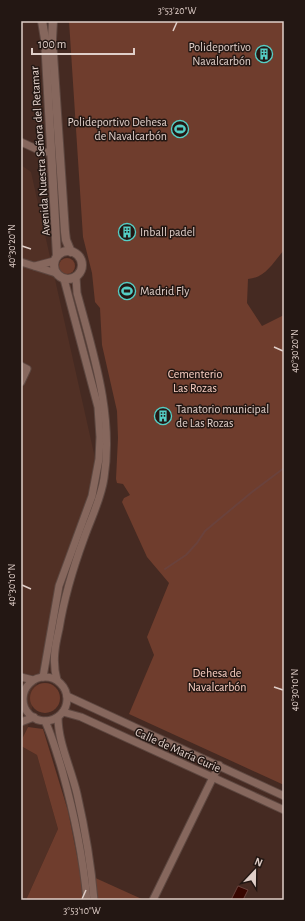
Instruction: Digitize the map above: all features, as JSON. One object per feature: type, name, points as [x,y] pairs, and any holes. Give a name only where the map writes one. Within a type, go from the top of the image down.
[{"type":"street","name":"Avenida Nuestra Señora del Retamar","points":[[42,21],[45,39],[56,259]]},
{"type":"street","name":"Avenida Nuestra Señora del Retamar","points":[[53,21],[52,39],[65,232],[66,240],[71,252]]},
{"type":"street","points":[[21,142],[43,152],[51,152]]},
{"type":"street","points":[[35,266],[56,259],[61,253],[71,252],[78,256],[82,264],[80,272],[76,277],[64,279]]},
{"type":"street","points":[[56,259],[56,273]]},
{"type":"street","points":[[21,262],[56,273],[64,279],[98,407],[100,437],[99,459],[92,496],[59,586],[43,677]]},
{"type":"street","points":[[57,680],[54,660],[63,607],[75,562],[99,498],[107,460],[108,437],[105,406],[77,293],[76,277]]},
{"type":"street","points":[[21,382],[24,367]]},
{"type":"street","points":[[21,677],[33,680],[43,677],[57,680],[62,684],[67,696],[67,701],[61,714],[60,737],[77,793],[86,836],[94,900]]},
{"type":"street","points":[[33,680],[25,689],[22,700],[27,711],[34,717],[45,721],[61,714]]},
{"type":"street","name":"Calle de María Curie","points":[[67,696],[284,796]]},
{"type":"street","name":"Calle de María Curie","points":[[61,714],[81,717],[213,779],[284,810]]},
{"type":"street","points":[[21,722],[34,717]]},
{"type":"street","points":[[45,721],[52,739],[74,816],[84,873],[86,900]]},
{"type":"street","points":[[153,900],[219,765]]},
{"type":"shaded area","points":[[21,165],[31,172],[97,467],[53,606],[28,727],[21,741]]},
{"type":"shaded area","points":[[21,746],[37,755],[58,829],[26,900],[21,900]]},
{"type":"shaded area","points":[[238,886],[248,890],[243,900],[231,900]]},
{"type":"green space","points":[[69,21],[284,21],[284,250],[264,273],[248,279],[247,303],[262,326],[284,315],[284,785],[129,714],[154,655],[147,637],[169,583],[147,557],[122,502],[124,498],[130,495],[123,484],[117,483],[116,479],[118,438],[117,411],[102,345],[100,308],[95,302],[92,273],[83,237]]},
{"type":"green space","points":[[64,258],[70,258],[75,263],[73,272],[70,274],[64,274],[59,269],[59,263]]},
{"type":"green space","points":[[45,683],[56,687],[60,698],[56,709],[45,713],[34,709],[30,698],[34,687]]},
{"type":"green space","points":[[28,727],[43,729],[68,811],[80,871],[144,900],[26,900],[58,829],[37,755],[21,746],[21,741]]},
{"type":"waterway","points":[[165,569],[186,555],[205,531],[284,468]]},
{"type":"place","name":"Polideportivo Navalcarbón","points":[[264,54]]},
{"type":"place","name":"Polideportivo Dehesa de Navalcarbón","points":[[180,129]]},
{"type":"place","name":"Inball padel","points":[[127,232]]},
{"type":"place","name":"Madrid Fly","points":[[127,291]]},
{"type":"place","name":"Tanatorio municipal de Las Rozas","points":[[163,416]]},
{"type":"park label","name":"Cementerio Las Rozas","points":[[195,381]]},
{"type":"park label","name":"Dehesa de Navalcarbón","points":[[217,680]]}]
